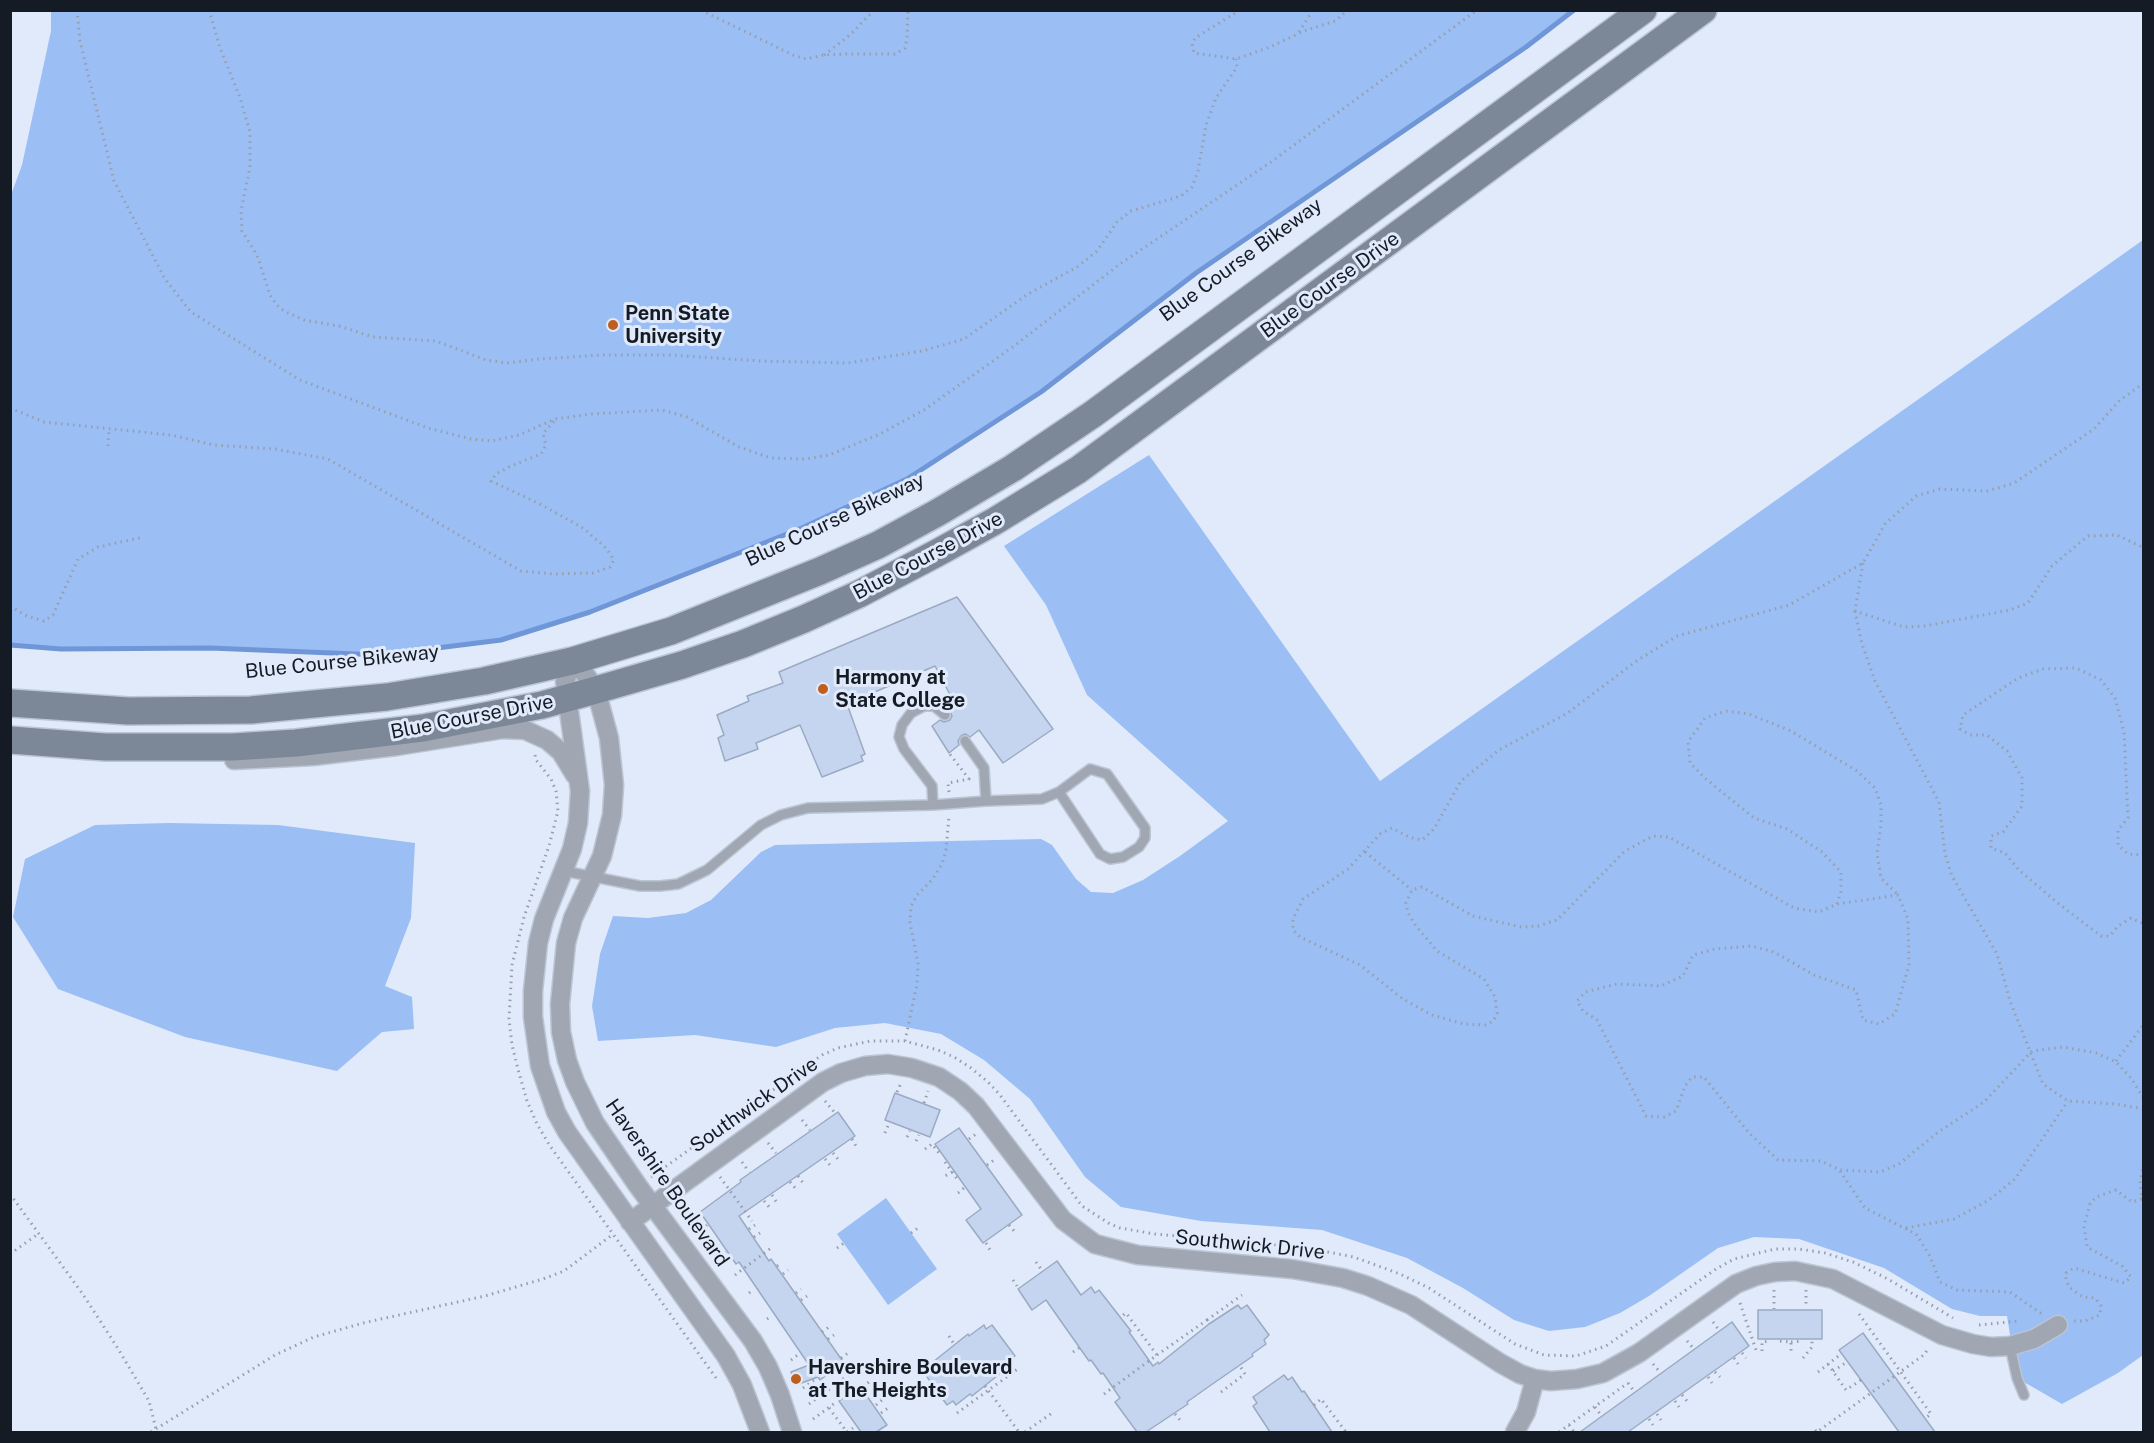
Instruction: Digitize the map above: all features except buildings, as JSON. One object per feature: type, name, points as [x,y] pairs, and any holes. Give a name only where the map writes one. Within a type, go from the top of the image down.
[{"type":"main road","name":"Blue Course Drive","points":[[10,703],[128,711],[193,712],[275,708],[387,697],[484,681],[572,661],[671,631],[820,571],[878,545],[937,513],[1013,468],[1093,414],[1643,10]]},
{"type":"main road","name":"Blue Course Drive","points":[[10,740],[105,747],[233,747],[362,737],[462,721],[567,698],[702,658],[804,619],[859,594],[995,521],[1078,470],[1703,10]]},
{"type":"street","name":"Havershire Boulevard","points":[[572,661],[596,690],[609,738],[614,785],[602,856],[573,918],[566,943],[560,1004],[561,1032],[567,1060],[584,1104],[611,1147],[753,1341],[776,1386],[792,1432]]},
{"type":"street","points":[[572,661],[566,682],[580,791],[578,823],[572,849],[544,919],[538,943],[532,991],[535,1042],[547,1089],[561,1122],[584,1158],[726,1356],[742,1385],[760,1432]]},
{"type":"street","points":[[105,747],[237,760],[313,756],[397,746],[503,729],[525,730],[547,740],[561,752],[573,770],[580,791]]},
{"type":"street","name":"Southwick Drive","points":[[630,1222],[823,1082],[841,1073],[865,1066],[888,1064],[912,1068],[939,1077],[960,1090],[976,1106],[1059,1215],[1077,1232],[1095,1244],[1138,1255],[1292,1269],[1343,1278],[1411,1305],[1500,1363],[1535,1379],[1551,1381],[1577,1379],[1603,1373],[1639,1353],[1736,1284],[1775,1272],[1795,1271],[1833,1279],[1942,1335],[1973,1344],[1991,1347],[2010,1346],[2034,1339],[2060,1322]]},
{"type":"street","points":[[1515,1432],[1526,1412],[1535,1379]]},
{"type":"lane","points":[[933,805],[932,786],[904,749],[899,737],[902,725],[911,713],[924,706],[934,706],[945,715]]},
{"type":"lane","points":[[965,741],[984,768],[986,801]]},
{"type":"lane","points":[[564,872],[640,886],[678,884],[707,870],[761,825],[781,815],[808,808],[933,805],[1042,799],[1059,792],[1090,769],[1107,774],[1145,828],[1144,838],[1139,847],[1123,857],[1110,858],[1100,854],[1059,792]]},
{"type":"lane","points":[[2010,1346],[2017,1378],[2024,1395]]},
{"type":"path","points":[[76,10],[80,40],[114,181],[165,279],[191,312],[300,380],[428,428],[471,439],[491,441],[519,435],[555,419],[591,414],[662,410],[687,417],[739,447],[771,458],[806,459],[829,455],[880,434],[924,410],[1014,346],[1120,264],[1271,162],[1477,10]]},
{"type":"path","points":[[208,10],[250,132],[250,167],[241,211],[242,231],[257,255],[270,295],[276,304],[304,320],[339,326],[380,338],[436,341],[486,360],[507,363],[602,355],[671,355],[760,362],[848,363],[922,351],[964,339],[1029,294],[1077,267],[1097,251],[1117,222],[1131,211],[1181,196],[1192,187],[1198,171],[1206,125],[1216,98],[1237,67],[1236,59]]},
{"type":"path","points":[[701,10],[793,55],[806,59],[824,55],[895,54],[904,48],[908,37],[908,10]]},
{"type":"path","points":[[824,55],[851,34],[874,10]]},
{"type":"path","points":[[1240,10],[1205,30],[1192,44],[1194,53],[1202,56],[1236,59],[1335,21],[1348,10]]},
{"type":"path","points":[[1299,33],[1313,10]]},
{"type":"path","points":[[2144,382],[2120,400],[2094,429],[2014,483],[1988,490],[1940,489],[1916,496],[1885,524],[1863,563],[1855,611],[1862,644],[1875,681],[1939,802],[1945,854],[1952,876],[1997,954],[2010,1001],[2043,1084],[2068,1101],[2116,1104],[2144,1109]]},
{"type":"path","points":[[10,408],[44,422],[171,435],[214,444],[275,448],[327,459],[521,571],[554,574],[593,573],[610,567],[614,560],[606,548],[583,528],[540,504],[491,481],[496,474],[541,454],[546,445],[543,434],[555,419]]},
{"type":"path","points":[[108,446],[109,428]]},
{"type":"path","points":[[1855,611],[1904,627],[1925,626],[2010,610],[2028,603],[2052,566],[2088,536],[2117,535],[2144,548]]},
{"type":"path","points":[[10,606],[27,616],[44,621],[53,615],[78,559],[98,547],[144,537]]},
{"type":"path","points":[[1863,563],[1789,605],[1677,636],[1638,660],[1566,714],[1498,750],[1461,781],[1434,829],[1422,840],[1409,837],[1392,828],[1380,834],[1348,869],[1304,899],[1293,919],[1293,930],[1300,937],[1360,965],[1403,999],[1432,1015],[1464,1024],[1487,1025],[1494,1020],[1497,1013],[1495,997],[1484,979],[1437,951],[1416,926],[1408,913],[1406,903],[1412,890],[1422,887],[1473,916],[1521,927],[1538,926],[1557,920],[1625,851],[1653,836],[1669,837],[1794,908],[1819,912],[1837,904],[1898,895]]},
{"type":"path","points":[[2144,855],[2128,854],[2118,845],[2118,830],[2128,818],[2124,732],[2115,698],[2101,680],[2076,668],[2043,669],[2018,678],[1963,715],[1959,729],[1970,735],[1987,735],[2007,751],[2022,778],[2022,806],[2003,832],[1991,836],[1991,848],[2005,853],[2019,870],[2101,936],[2110,936],[2118,926],[2131,918],[2144,924]]},
{"type":"path","points":[[1837,904],[1841,891],[1841,872],[1822,852],[1787,829],[1754,818],[1690,763],[1688,742],[1705,718],[1726,711],[1749,714],[1791,731],[1857,771],[1875,788],[1881,805],[1877,855],[1881,878],[1898,895],[1908,919],[1909,965],[1895,1014],[1879,1024],[1863,1020],[1856,990],[1814,975],[1774,952],[1751,946],[1715,949],[1693,955],[1683,976],[1661,986],[1617,984],[1585,993],[1577,1001],[1583,1011],[1597,1020],[1646,1116],[1664,1117],[1676,1111],[1685,1086],[1692,1077],[1704,1077],[1749,1133],[1778,1160],[1821,1161],[1840,1170],[1880,1172],[1899,1164],[1937,1133],[1984,1102],[2031,1051],[2063,1047],[2096,1053],[2116,1062],[2131,1078],[2144,1099]]},
{"type":"path","points":[[904,1041],[917,984],[918,964],[910,922],[911,906],[942,864],[946,850],[950,803],[948,783],[969,779],[950,753]]},
{"type":"path","points":[[1365,852],[1412,890]]},
{"type":"path","points":[[2116,1062],[2144,1024]]},
{"type":"path","points":[[661,1170],[822,1054],[870,1041],[904,1041],[954,1057],[988,1083],[1006,1103],[1082,1206],[1110,1224],[1134,1231],[1302,1247],[1354,1257],[1400,1274],[1429,1288],[1515,1344],[1544,1355],[1576,1356],[1606,1346],[1734,1259],[1775,1249],[1798,1249],[1825,1253],[1853,1262],[1888,1279],[1958,1321]]},
{"type":"path","points":[[897,1092],[901,1083]]},
{"type":"path","points":[[924,1103],[928,1090]]},
{"type":"path","points":[[825,1101],[835,1113]]},
{"type":"path","points":[[1904,1228],[1954,1219],[1989,1200],[2015,1179],[2068,1101]]},
{"type":"path","points":[[801,1118],[810,1130]]},
{"type":"path","points":[[885,1133],[889,1123]]},
{"type":"path","points":[[908,1137],[909,1131]]},
{"type":"path","points":[[969,1139],[977,1133]]},
{"type":"path","points":[[916,1141],[919,1134]]},
{"type":"path","points":[[852,1139],[856,1146]]},
{"type":"path","points":[[768,1143],[776,1153]]},
{"type":"path","points":[[925,1149],[932,1144],[939,1154]]},
{"type":"path","points":[[833,1153],[838,1159]]},
{"type":"path","points":[[825,1159],[830,1165]]},
{"type":"path","points":[[987,1165],[996,1159]]},
{"type":"path","points":[[1840,1170],[1865,1208],[1916,1234],[1930,1256],[1940,1282],[1957,1290],[2010,1292],[2060,1322],[2085,1321],[2100,1315],[2101,1306],[2095,1298],[2083,1297],[2070,1288],[2066,1280],[2066,1273],[2074,1268],[2124,1283],[2130,1276],[2122,1266],[2087,1247],[2084,1226],[2090,1204],[2096,1197],[2116,1190],[2132,1202],[2142,1199],[2140,1183],[2144,1160]]},
{"type":"path","points":[[742,1162],[749,1172]]},
{"type":"path","points":[[945,1162],[958,1180]]},
{"type":"path","points":[[945,1176],[951,1172]]},
{"type":"path","points":[[798,1176],[804,1184]]},
{"type":"path","points":[[720,1177],[753,1223],[749,1229]]},
{"type":"path","points":[[790,1182],[796,1190]]},
{"type":"path","points":[[958,1193],[964,1188]]},
{"type":"path","points":[[10,1194],[82,1293],[139,1383],[149,1401],[156,1429]]},
{"type":"path","points":[[772,1195],[777,1203]]},
{"type":"path","points":[[730,1203],[736,1199]]},
{"type":"path","points":[[764,1201],[770,1208]]},
{"type":"path","points":[[736,1210],[741,1206]]},
{"type":"path","points":[[596,1212],[718,1381]]},
{"type":"path","points":[[702,1230],[707,1225]]},
{"type":"path","points":[[1009,1225],[1015,1232]]},
{"type":"path","points":[[911,1233],[918,1228]]},
{"type":"path","points":[[754,1237],[760,1233]]},
{"type":"path","points":[[10,1254],[38,1234]]},
{"type":"path","points":[[151,1432],[275,1355],[314,1337],[363,1323],[485,1296],[543,1279],[564,1271],[609,1238]]},
{"type":"path","points":[[837,1248],[844,1243]]},
{"type":"path","points":[[986,1243],[990,1250]]},
{"type":"path","points":[[735,1275],[771,1248]]},
{"type":"path","points":[[721,1256],[726,1252]]},
{"type":"path","points":[[1036,1262],[1041,1269]]},
{"type":"path","points":[[777,1266],[782,1263]]},
{"type":"path","points":[[783,1274],[788,1270]]},
{"type":"path","points":[[1013,1280],[1017,1286]]},
{"type":"path","points":[[796,1293],[801,1289]]},
{"type":"path","points":[[748,1293],[753,1290]]},
{"type":"path","points":[[1774,1290],[1774,1309]]},
{"type":"path","points":[[1806,1290],[1806,1308]]},
{"type":"path","points":[[1104,1394],[1242,1295]]},
{"type":"path","points":[[801,1300],[807,1296]]},
{"type":"path","points":[[1739,1302],[1756,1353]]},
{"type":"path","points":[[1856,1310],[1931,1414],[1928,1417]]},
{"type":"path","points":[[1121,1317],[1126,1313],[1157,1355]]},
{"type":"path","points":[[767,1319],[772,1316]]},
{"type":"path","points":[[1207,1320],[1209,1324]]},
{"type":"path","points":[[1712,1321],[1719,1330]]},
{"type":"path","points":[[1976,1325],[2019,1321]]},
{"type":"path","points":[[822,1332],[829,1327]]},
{"type":"path","points":[[828,1340],[834,1335]]},
{"type":"path","points":[[1870,1339],[1875,1335]]},
{"type":"path","points":[[949,1336],[954,1344]]},
{"type":"path","points":[[1686,1340],[1693,1348]]},
{"type":"path","points":[[1803,1358],[1812,1347],[1812,1340]]},
{"type":"path","points":[[1762,1351],[1762,1342],[1770,1341]]},
{"type":"path","points":[[1780,1341],[1803,1341]]},
{"type":"path","points":[[1791,1342],[1791,1352]]},
{"type":"path","points":[[1073,1352],[1079,1348]]},
{"type":"path","points":[[1816,1432],[1925,1354],[1928,1348]]},
{"type":"path","points":[[841,1358],[848,1353]]},
{"type":"path","points":[[1742,1353],[1746,1359]]},
{"type":"path","points":[[791,1360],[799,1354]]},
{"type":"path","points":[[1818,1372],[1841,1354]]},
{"type":"path","points":[[1734,1359],[1738,1364]]},
{"type":"path","points":[[1888,1363],[1892,1360]]},
{"type":"path","points":[[1833,1371],[1847,1362]]},
{"type":"path","points":[[1653,1364],[1660,1372]]},
{"type":"path","points":[[1828,1364],[1846,1389],[1860,1380]]},
{"type":"path","points":[[1221,1392],[1245,1374],[1240,1366]]},
{"type":"path","points":[[1141,1367],[1144,1372]]},
{"type":"path","points":[[957,1413],[1019,1368]]},
{"type":"path","points":[[809,1404],[855,1370]]},
{"type":"path","points":[[1715,1372],[1720,1377]]},
{"type":"path","points":[[1708,1377],[1712,1383]]},
{"type":"path","points":[[803,1388],[817,1378]]},
{"type":"path","points":[[863,1387],[869,1382]]},
{"type":"path","points":[[1559,1432],[1627,1382],[1634,1391]]},
{"type":"path","points":[[985,1386],[1019,1432]]},
{"type":"path","points":[[1683,1395],[1687,1401]]},
{"type":"path","points":[[1314,1405],[1321,1399],[1346,1432]]},
{"type":"path","points":[[876,1405],[882,1400]]},
{"type":"path","points":[[1675,1401],[1679,1407]]},
{"type":"path","points":[[813,1419],[836,1403]]},
{"type":"path","points":[[1595,1407],[1601,1415]]},
{"type":"path","points":[[829,1408],[847,1432],[853,1428]]},
{"type":"path","points":[[881,1413],[888,1408]]},
{"type":"path","points":[[1025,1432],[1052,1413]]},
{"type":"path","points":[[1175,1414],[1180,1420]]},
{"type":"path","points":[[1657,1414],[1661,1420]]},
{"type":"path","points":[[1649,1419],[1653,1425]]},
{"type":"path","points":[[1569,1425],[1574,1432]]},
{"type":"shaded area","name":"Penn State University","points":[[51,10],[1574,11],[1526,47],[1196,273],[1041,392],[907,479],[802,528],[590,612],[501,640],[381,655],[210,648],[61,649],[11,645],[11,195],[22,165],[51,31]]},
{"type":"shaded area","points":[[2143,240],[2143,1355],[2118,1373],[2062,1404],[2017,1378],[2007,1316],[1980,1316],[1952,1309],[1884,1268],[1799,1239],[1754,1237],[1718,1248],[1649,1296],[1620,1313],[1585,1327],[1549,1331],[1514,1320],[1463,1288],[1407,1258],[1322,1230],[1201,1221],[1121,1207],[1085,1177],[1030,1099],[984,1060],[941,1034],[885,1023],[835,1028],[776,1047],[695,1035],[598,1041],[592,1006],[600,954],[613,916],[648,918],[686,913],[711,900],[761,852],[775,845],[1041,839],[1052,845],[1076,879],[1091,892],[1113,893],[1143,880],[1228,821],[1087,695],[1046,605],[1004,546],[1149,455],[1380,781]]},
{"type":"shaded area","points":[[169,823],[278,825],[415,843],[411,918],[385,986],[412,997],[414,1029],[382,1032],[337,1071],[185,1037],[58,989],[13,917],[25,859],[95,825]]},
{"type":"shaded area","points":[[886,1198],[937,1269],[888,1305],[837,1234]]},
{"type":"waterway","points":[[10,645],[61,649],[210,648],[381,655],[501,640],[590,612],[802,528],[907,479],[1041,392],[1196,273],[1526,47],[1574,10]]},
{"type":"place","name":"Penn State University","points":[[613,325]]},
{"type":"place","name":"Harmony at State College","points":[[823,689]]},
{"type":"place","name":"Havershire Boulevard at The Heights","points":[[796,1379]]}]
